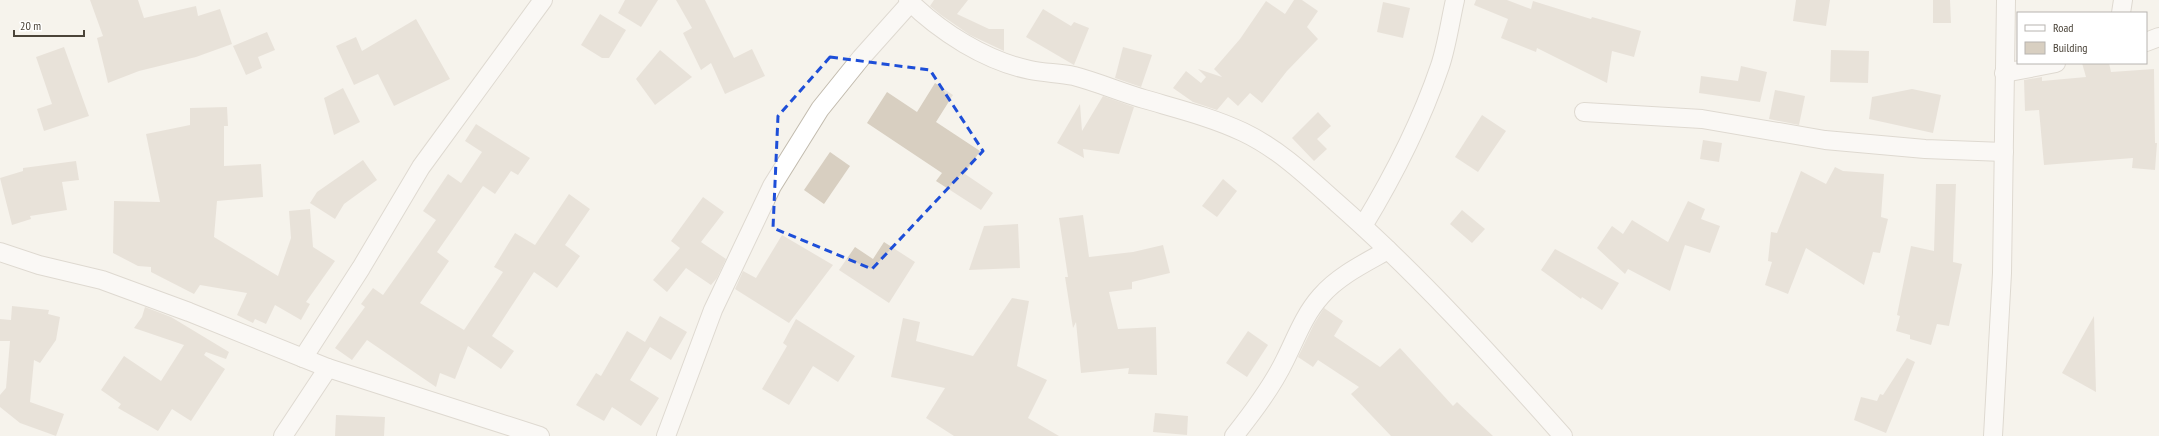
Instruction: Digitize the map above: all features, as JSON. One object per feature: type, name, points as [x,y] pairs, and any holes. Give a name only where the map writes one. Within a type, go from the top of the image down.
[{"type":"street","points":[[303,358],[361,268],[421,166],[543,0]]},
{"type":"street","points":[[1363,226],[1389,184],[1409,144],[1441,65],[1455,0]]},
{"type":"street","points":[[1993,436],[2002,273],[2006,0]]},
{"type":"street","points":[[2121,12],[2122,0]]},
{"type":"street","points":[[666,436],[713,310],[772,186],[820,109],[909,1],[921,12],[976,51],[1006,64],[1030,70],[1073,76],[1194,112],[1245,133],[1291,163],[1363,226],[1476,338],[1563,436]]},
{"type":"street","points":[[2147,42],[2159,38]]},
{"type":"street","points":[[2004,73],[2051,64]]},
{"type":"street","points":[[1584,112],[1702,119],[1848,142],[1925,150],[2004,152]]},
{"type":"street","points":[[1234,436],[1254,410],[1285,361],[1300,326],[1321,296],[1357,267],[1388,250]]},
{"type":"street","points":[[0,252],[39,265],[102,280],[189,312],[328,368],[540,436]]},
{"type":"street","points":[[283,436],[328,368]]},
{"type":"highlighted area","points":[[830,57],[930,70],[983,151],[872,269],[773,228],[778,116]]},
{"type":"building","points":[[90,0],[138,0],[144,18],[196,6],[198,16],[220,9],[232,44],[196,57],[139,71],[108,83],[97,38],[103,36]]},
{"type":"building","points":[[625,0],[658,0],[641,27],[618,13]]},
{"type":"building","points":[[676,0],[705,0],[734,58],[752,49],[765,76],[725,94],[711,63],[701,70],[683,33],[692,28]]},
{"type":"building","points":[[934,0],[968,0],[957,14],[989,29],[1004,29],[1004,51],[970,35],[941,15],[930,6]]},
{"type":"building","points":[[1294,0],[1302,0],[1318,11],[1307,27],[1318,39],[1287,71],[1262,103],[1250,93],[1238,106],[1228,97],[1217,110],[1193,102],[1173,88],[1186,71],[1201,83],[1206,77],[1198,69],[1222,77],[1214,69],[1240,39],[1266,1],[1285,14]]},
{"type":"building","points":[[1476,0],[1507,0],[1531,9],[1533,1],[1591,19],[1592,17],[1641,31],[1634,57],[1612,51],[1607,83],[1537,48],[1536,52],[1501,38],[1508,19],[1474,5]]},
{"type":"building","points":[[1796,0],[1830,0],[1826,26],[1793,21]]},
{"type":"building","points":[[1933,0],[1950,0],[1951,23],[1933,23]]},
{"type":"building","points":[[1383,2],[1410,8],[1403,38],[1377,32]]},
{"type":"building","points":[[1043,9],[1071,26],[1074,22],[1089,28],[1074,65],[1026,37]]},
{"type":"building","points":[[600,14],[626,30],[609,58],[602,58],[581,45]]},
{"type":"building","points":[[416,19],[450,79],[394,106],[378,74],[354,85],[336,46],[356,37],[362,51]]},
{"type":"building","points":[[267,32],[275,50],[258,57],[262,68],[246,75],[233,46]]},
{"type":"building","points":[[64,47],[89,116],[44,131],[37,109],[52,104],[36,57]]},
{"type":"building","points":[[1123,47],[1152,55],[1141,87],[1115,78]]},
{"type":"building","points":[[660,50],[692,77],[655,105],[636,79]]},
{"type":"building","points":[[1831,50],[1869,51],[1868,83],[1830,82]]},
{"type":"building","points":[[2082,64],[2109,64],[2111,72],[2154,69],[2155,143],[2157,143],[2155,170],[2132,168],[2133,158],[2044,165],[2039,110],[2025,111],[2024,80],[2042,77],[2042,81],[2086,77]]},
{"type":"building","points":[[1741,66],[1767,72],[1760,102],[1699,93],[1701,76],[1738,81]]},
{"type":"building","points":[[935,83],[953,95],[936,122],[980,151],[965,174],[993,193],[981,210],[936,181],[942,173],[867,123],[887,92],[917,112]]},
{"type":"building","points":[[343,88],[360,122],[334,135],[324,98]]},
{"type":"building","points":[[1912,89],[1941,95],[1933,133],[1869,119],[1872,97]]},
{"type":"building","points":[[1775,90],[1805,96],[1799,125],[1769,119]]},
{"type":"building","points":[[1103,96],[1134,107],[1119,154],[1083,149],[1084,158],[1057,143],[1080,104],[1082,131]]},
{"type":"building","points":[[227,107],[228,126],[224,126],[224,166],[261,164],[263,197],[217,201],[214,237],[278,276],[291,238],[289,211],[310,209],[313,247],[335,261],[306,302],[310,304],[301,320],[275,305],[266,324],[255,319],[253,323],[237,315],[247,293],[200,285],[194,294],[151,272],[151,267],[138,266],[113,253],[114,201],[160,202],[146,134],[190,125],[190,108]]},
{"type":"building","points":[[1318,112],[1331,126],[1317,139],[1327,149],[1314,161],[1292,138]]},
{"type":"building","points":[[1482,115],[1506,131],[1478,172],[1455,157]]},
{"type":"building","points":[[476,124],[530,158],[518,175],[511,171],[495,194],[483,186],[437,252],[449,261],[420,303],[464,330],[503,272],[494,267],[515,233],[535,245],[569,194],[590,209],[565,245],[580,256],[557,288],[534,272],[492,336],[514,351],[501,369],[468,346],[455,379],[440,373],[436,387],[367,340],[352,360],[335,348],[365,307],[361,304],[373,288],[383,295],[436,220],[423,211],[448,174],[461,183],[482,152],[465,141]]},
{"type":"building","points":[[1703,140],[1722,143],[1719,162],[1700,159]]},
{"type":"building","points":[[830,152],[850,166],[824,204],[804,190]]},
{"type":"building","points":[[363,160],[377,180],[344,204],[335,219],[310,203],[317,192]]},
{"type":"building","points":[[76,161],[79,180],[62,182],[67,210],[30,216],[31,219],[12,225],[0,178],[23,171],[23,168]]},
{"type":"building","points":[[1835,167],[1843,171],[1884,174],[1881,217],[1888,219],[1880,253],[1873,252],[1864,285],[1806,248],[1788,294],[1765,285],[1772,262],[1768,261],[1771,232],[1777,233],[1801,171],[1826,184]]},
{"type":"building","points":[[1223,179],[1237,191],[1217,217],[1202,206]]},
{"type":"building","points":[[1936,184],[1956,184],[1953,262],[1962,264],[1949,326],[1937,324],[1931,345],[1910,339],[1910,335],[1896,331],[1900,316],[1897,315],[1911,246],[1934,251]]},
{"type":"building","points":[[703,197],[724,212],[701,242],[726,259],[717,278],[711,285],[686,268],[667,292],[653,280],[680,248],[671,241]]},
{"type":"building","points":[[1688,201],[1705,209],[1701,219],[1720,226],[1710,253],[1685,245],[1670,291],[1628,269],[1625,274],[1597,248],[1612,226],[1623,234],[1632,220],[1668,242]]},
{"type":"building","points":[[1462,210],[1485,229],[1472,243],[1450,224]]},
{"type":"building","points":[[1083,215],[1089,257],[1133,252],[1163,245],[1170,273],[1132,282],[1132,289],[1109,292],[1118,329],[1156,327],[1157,375],[1128,374],[1129,368],[1081,373],[1076,322],[1073,328],[1065,277],[1068,277],[1059,218]]},
{"type":"building","points":[[1018,224],[1020,268],[969,270],[984,226]]},
{"type":"building","points":[[782,235],[833,265],[789,323],[735,289],[743,271],[756,278]]},
{"type":"building","points":[[884,242],[915,262],[889,303],[839,270],[855,247],[873,259]]},
{"type":"building","points":[[1555,249],[1619,283],[1602,310],[1582,297],[1581,299],[1541,270]]},
{"type":"building","points":[[1012,298],[1029,301],[1017,366],[1047,380],[1028,418],[1059,436],[954,436],[926,418],[945,388],[891,377],[903,318],[920,322],[916,341],[973,356]]},
{"type":"building","points":[[12,306],[49,310],[48,314],[60,317],[56,340],[40,363],[34,360],[30,402],[64,414],[56,436],[20,423],[0,407],[0,395],[6,388],[10,341],[0,341],[0,319],[11,320]]},
{"type":"building","points":[[145,307],[171,317],[229,352],[226,359],[206,352],[204,355],[225,369],[191,421],[172,409],[158,431],[118,408],[121,404],[101,390],[124,356],[161,381],[184,345],[134,328],[142,317]]},
{"type":"building","points":[[1324,308],[1343,321],[1334,336],[1380,367],[1400,348],[1453,406],[1457,402],[1493,436],[1391,436],[1351,394],[1359,387],[1318,360],[1313,367],[1298,357],[1314,324]]},
{"type":"building","points":[[660,316],[687,332],[671,360],[650,347],[630,380],[659,398],[641,426],[612,407],[604,421],[576,405],[596,373],[601,376],[627,331],[645,342]]},
{"type":"building","points":[[2094,316],[2096,392],[2062,373]]},
{"type":"building","points":[[796,319],[855,356],[838,382],[813,366],[789,405],[762,389],[787,346],[783,343]]},
{"type":"building","points":[[1248,331],[1268,345],[1247,377],[1226,363]]},
{"type":"building","points":[[1907,358],[1915,362],[1886,433],[1854,420],[1861,397],[1877,401],[1880,394],[1883,395]]},
{"type":"building","points":[[1155,413],[1188,416],[1187,435],[1153,432]]},
{"type":"building","points":[[336,415],[385,417],[384,436],[335,436]]}]
